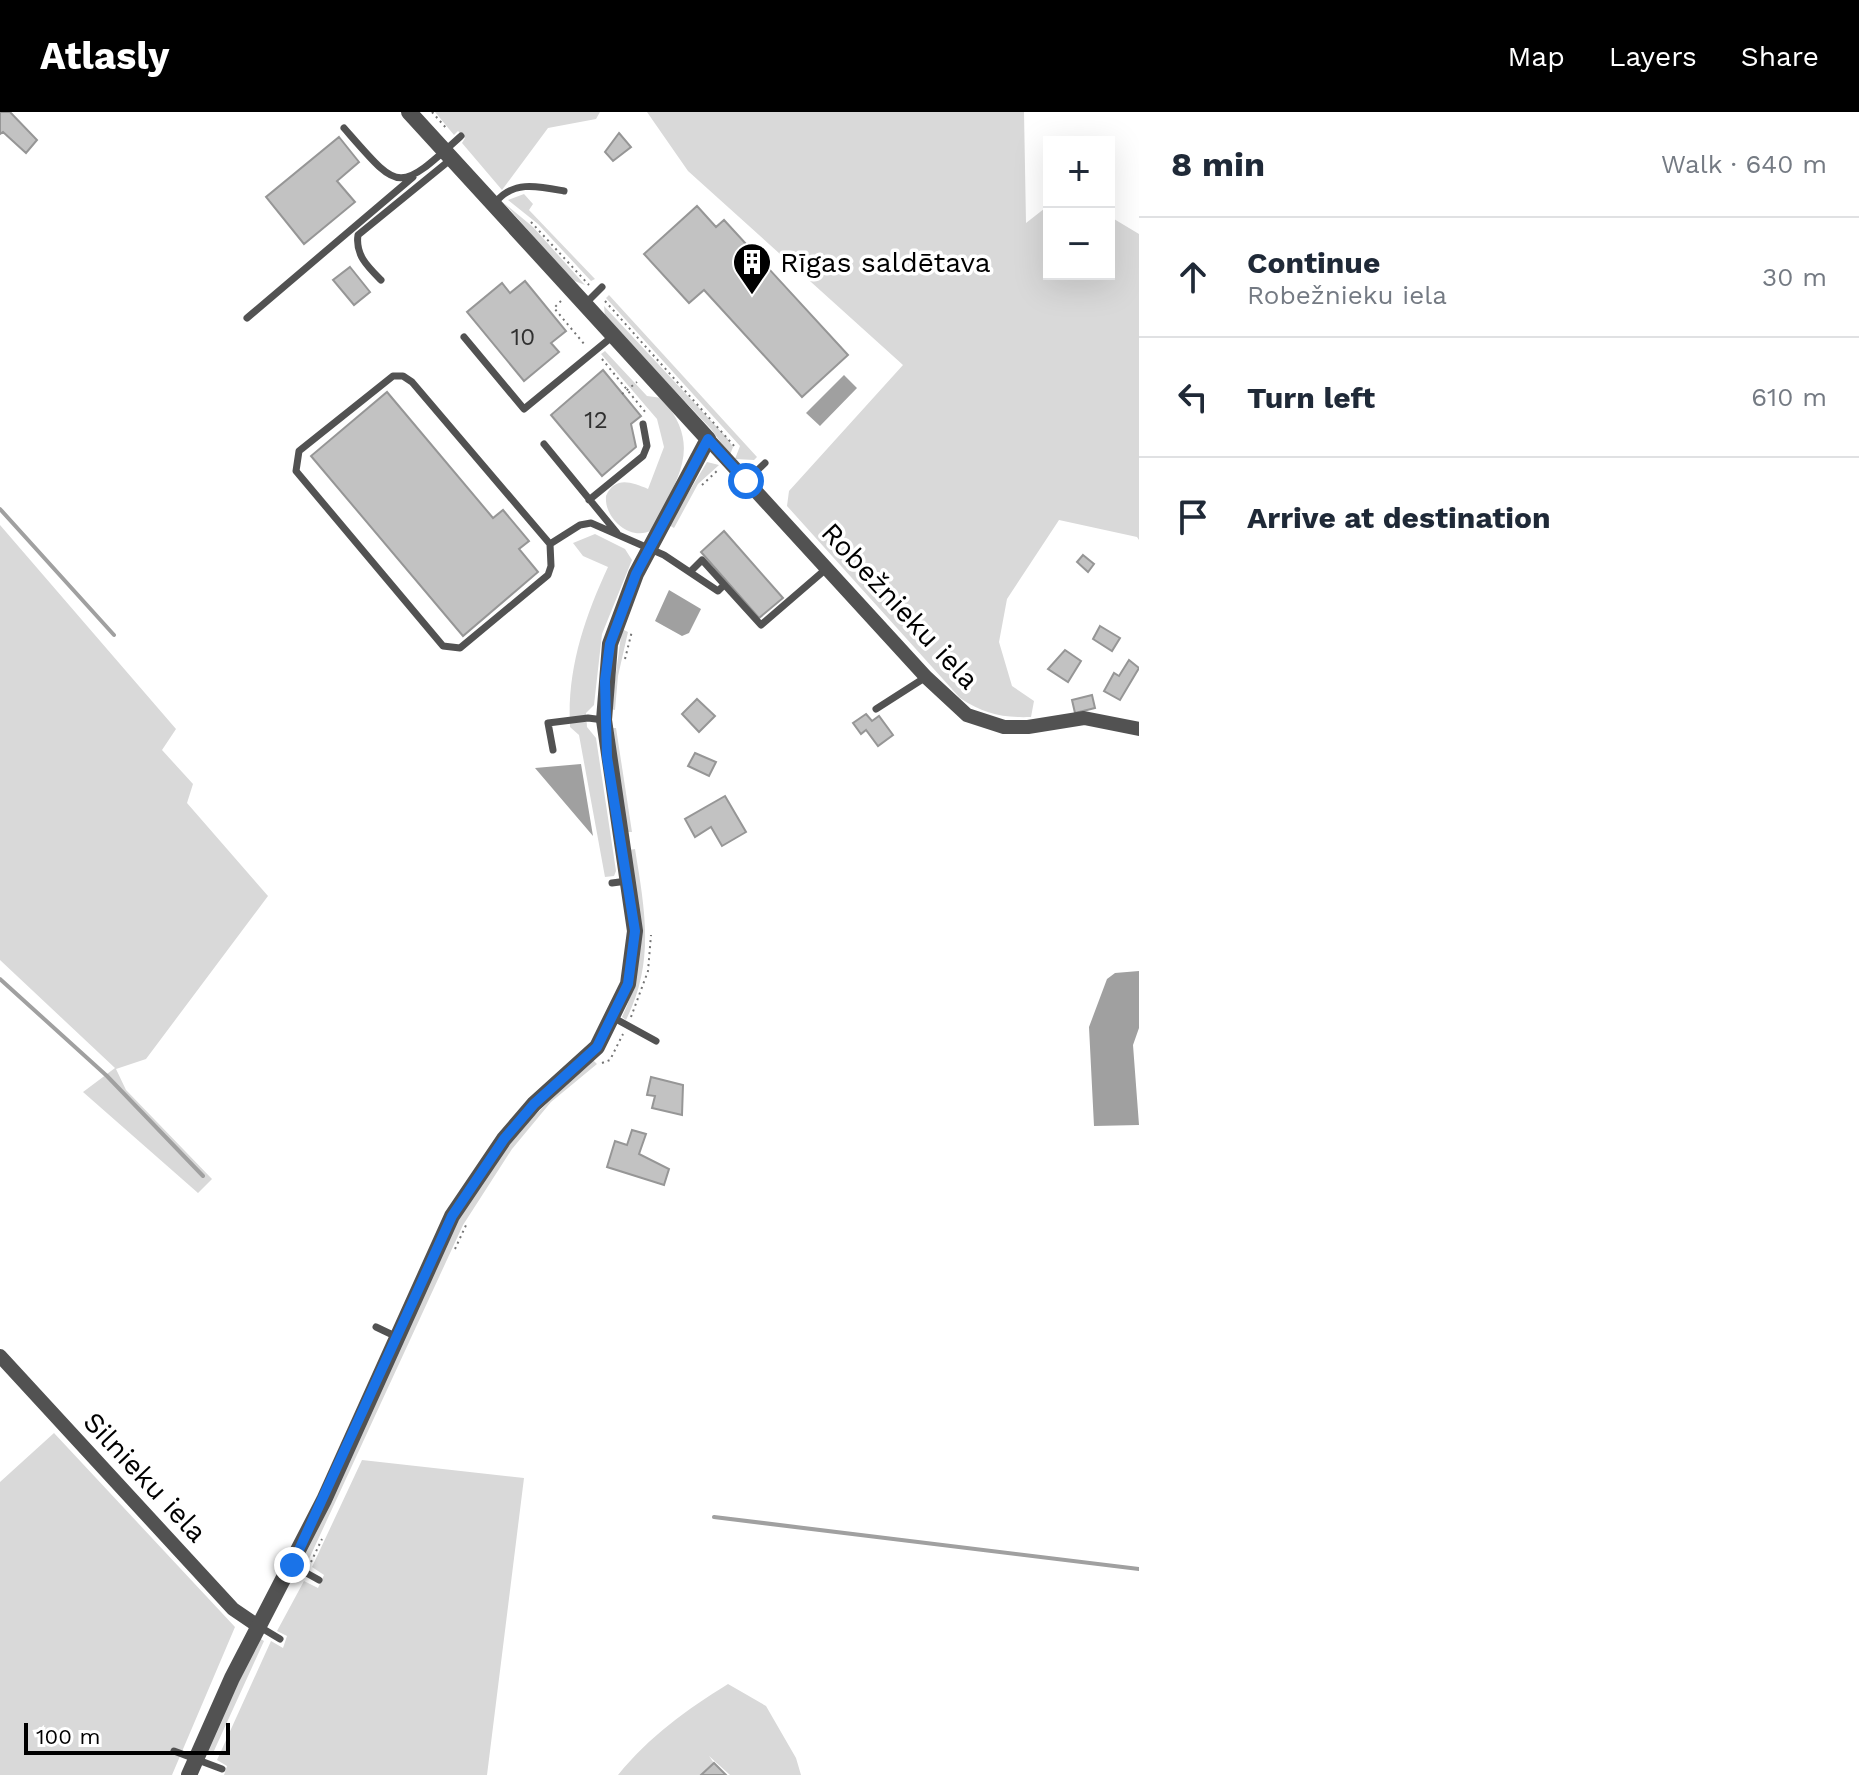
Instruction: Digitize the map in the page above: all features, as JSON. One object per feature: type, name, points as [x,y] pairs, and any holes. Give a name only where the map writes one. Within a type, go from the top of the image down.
[{"type":"street","points":[[189,1775],[258,1626],[292,1565],[452,1216],[490,1158],[534,1104],[597,1047],[614,1018],[628,984],[634,958],[635,931],[619,882],[604,720],[610,644],[620,612],[649,549],[708,439],[409,112]]},
{"type":"street","name":"Robežnieku iela","points":[[708,439],[926,677],[967,715],[987,724],[1028,727],[1084,718],[1139,729]]},
{"type":"street","name":"Silnieku iela","points":[[0,1356],[233,1609],[258,1626]]},
{"type":"lane","points":[[344,128],[385,174],[399,180],[413,177]]},
{"type":"lane","points":[[381,280],[356,247],[358,235],[449,155],[461,136]]},
{"type":"lane","points":[[247,318],[413,177],[449,155]]},
{"type":"lane","points":[[493,204],[513,187],[534,186],[564,191]]},
{"type":"lane","points":[[584,304],[602,287]]},
{"type":"lane","points":[[464,337],[524,409],[613,336]]},
{"type":"lane","points":[[393,376],[403,376],[412,382],[550,544],[551,566],[548,575],[460,648],[452,650],[443,646],[296,471],[299,451],[393,376]]},
{"type":"lane","points":[[589,500],[643,456],[647,446],[643,424]]},
{"type":"lane","points":[[544,444],[618,534]]},
{"type":"lane","points":[[746,481],[765,463]]},
{"type":"lane","points":[[550,544],[580,525],[591,523],[691,571],[718,591],[724,585]]},
{"type":"lane","points":[[691,571],[702,560],[761,625],[827,567]]},
{"type":"lane","points":[[876,709],[926,677]]},
{"type":"lane","points":[[553,750],[548,723],[588,718],[604,720]]},
{"type":"lane","points":[[614,1018],[656,1041]]},
{"type":"lane","points":[[376,1327],[397,1337]]},
{"type":"lane","points":[[292,1565],[319,1580]]},
{"type":"lane","points":[[258,1626],[280,1639]]},
{"type":"lane","points":[[174,1751],[222,1769]]},
{"type":"path","points":[[622,394],[647,373]]},
{"type":"shaded area","points":[[435,112],[600,112],[596,119],[548,128],[502,190],[462,143],[465,138],[458,131],[454,135]]},
{"type":"shaded area","points":[[647,112],[1024,112],[1026,223],[1043,210],[1043,280],[1115,280],[1115,220],[1139,234],[1139,540],[1137,537],[1059,520],[1007,599],[999,642],[1012,686],[1034,701],[1031,717],[994,714],[960,698],[787,506],[789,491],[903,365],[688,171]]},
{"type":"shaded area","points":[[524,194],[533,204],[529,210],[595,279],[591,281],[538,224],[508,200]]},
{"type":"shaded area","points":[[504,203],[533,227],[585,285],[572,280]]},
{"type":"shaded area","points":[[609,295],[757,457],[754,460],[735,459],[740,446],[606,298]]},
{"type":"shaded area","points":[[604,306],[727,438],[733,447],[730,455],[711,429],[605,317]]},
{"type":"shaded area","points":[[605,351],[647,396],[662,398],[682,432],[684,448],[677,479],[652,530],[644,533],[628,531],[620,526],[609,513],[606,496],[614,485],[624,482],[648,489],[664,447],[657,419],[601,354]]},
{"type":"shaded area","points":[[844,375],[857,388],[820,426],[806,413]]},
{"type":"shaded area","points":[[707,462],[719,465],[698,484],[674,528],[669,525]]},
{"type":"shaded area","points":[[0,525],[176,729],[162,750],[193,784],[187,803],[268,896],[146,1059],[116,1069],[126,1090],[212,1179],[198,1193],[83,1092],[115,1068],[0,960]]},
{"type":"shaded area","points":[[595,534],[625,549],[632,560],[602,634],[594,705],[586,713],[587,727],[596,738],[616,871],[614,876],[605,877],[579,735],[570,727],[574,665],[608,567],[583,556],[573,543]]},
{"type":"shaded area","points":[[669,590],[701,609],[689,633],[682,636],[655,621]]},
{"type":"shaded area","points":[[622,629],[628,632],[618,676],[615,710],[611,709]]},
{"type":"shaded area","points":[[610,728],[616,728],[632,832],[626,832]]},
{"type":"shaded area","points":[[581,764],[593,836],[535,768]]},
{"type":"shaded area","points":[[635,849],[644,915],[644,957],[635,999],[626,1020],[622,1017],[636,976],[638,956],[638,914],[629,850]]},
{"type":"shaded area","points":[[1139,971],[1139,1028],[1133,1045],[1139,1125],[1094,1126],[1089,1027],[1107,979],[1115,973]]},
{"type":"shaded area","points":[[592,1059],[597,1064],[551,1102],[512,1149],[463,1225],[309,1559],[304,1556],[459,1218],[518,1132]]},
{"type":"shaded area","points":[[54,1433],[235,1627],[172,1775],[0,1775],[0,1482]]},
{"type":"shaded area","points":[[362,1460],[524,1478],[487,1775],[224,1775],[227,1766],[217,1760],[271,1641],[283,1648],[287,1636],[277,1631],[304,1581],[318,1588],[324,1575],[312,1567]]},
{"type":"shaded area","points":[[259,1638],[264,1641],[213,1753],[207,1751]]},
{"type":"shaded area","points":[[728,1684],[766,1706],[796,1758],[801,1775],[730,1775],[709,1756],[714,1763],[701,1775],[618,1775],[669,1725]]},
{"type":"building","points":[[0,112],[10,112],[37,140],[26,153],[3,132],[0,134]]},
{"type":"building","points":[[619,133],[631,147],[613,161],[605,152]]},
{"type":"building","points":[[339,137],[359,162],[337,181],[355,202],[304,244],[266,197]]},
{"type":"building","name":"Rīgas saldētava","points":[[697,206],[716,227],[724,220],[848,355],[802,397],[704,290],[689,303],[644,254]]},
{"type":"building","points":[[350,267],[370,292],[354,305],[333,280]]},
{"type":"building","points":[[525,281],[566,331],[551,343],[559,352],[524,381],[467,312],[502,283],[510,293]]},
{"type":"building","points":[[603,370],[641,416],[631,424],[636,447],[602,476],[551,415]]},
{"type":"building","points":[[387,392],[493,518],[503,510],[529,541],[519,549],[538,572],[463,636],[311,456]]},
{"type":"building","points":[[724,531],[783,598],[759,618],[701,552]]},
{"type":"building","points":[[1083,555],[1094,564],[1088,572],[1077,562]]},
{"type":"building","points":[[1100,626],[1120,638],[1112,651],[1093,639]]},
{"type":"building","points":[[1065,650],[1081,661],[1068,682],[1048,669]]},
{"type":"building","points":[[1129,660],[1139,668],[1120,700],[1104,691],[1114,673],[1119,676]]},
{"type":"building","points":[[1092,695],[1095,708],[1075,713],[1072,700]]},
{"type":"building","points":[[697,699],[715,716],[699,732],[682,714]]},
{"type":"building","points":[[866,714],[872,721],[879,716],[893,735],[878,746],[866,730],[861,734],[853,723]]},
{"type":"building","points":[[695,753],[716,762],[709,776],[688,766]]},
{"type":"building","points":[[725,796],[746,832],[722,846],[711,827],[695,837],[685,819]]},
{"type":"building","points":[[651,1077],[683,1085],[682,1115],[652,1108],[655,1096],[647,1095]]},
{"type":"building","points":[[632,1130],[646,1134],[639,1154],[669,1169],[664,1185],[607,1167],[615,1141],[627,1145]]},
{"type":"building","points":[[714,1763],[726,1775],[701,1775]]},
{"type":"waterway","points":[[0,509],[114,635]]},
{"type":"waterway","points":[[0,979],[107,1076],[203,1176]]},
{"type":"waterway","points":[[714,1517],[1139,1569]]},
{"type":"place","name":"Rīgas saldētava","points":[[752,296]]},
{"type":"route","points":[[292,1565],[452,1216],[490,1158],[534,1104],[597,1047],[622,1001],[634,958],[635,931],[607,757],[605,681],[610,644],[636,574],[694,459],[708,439],[746,481]]}]
